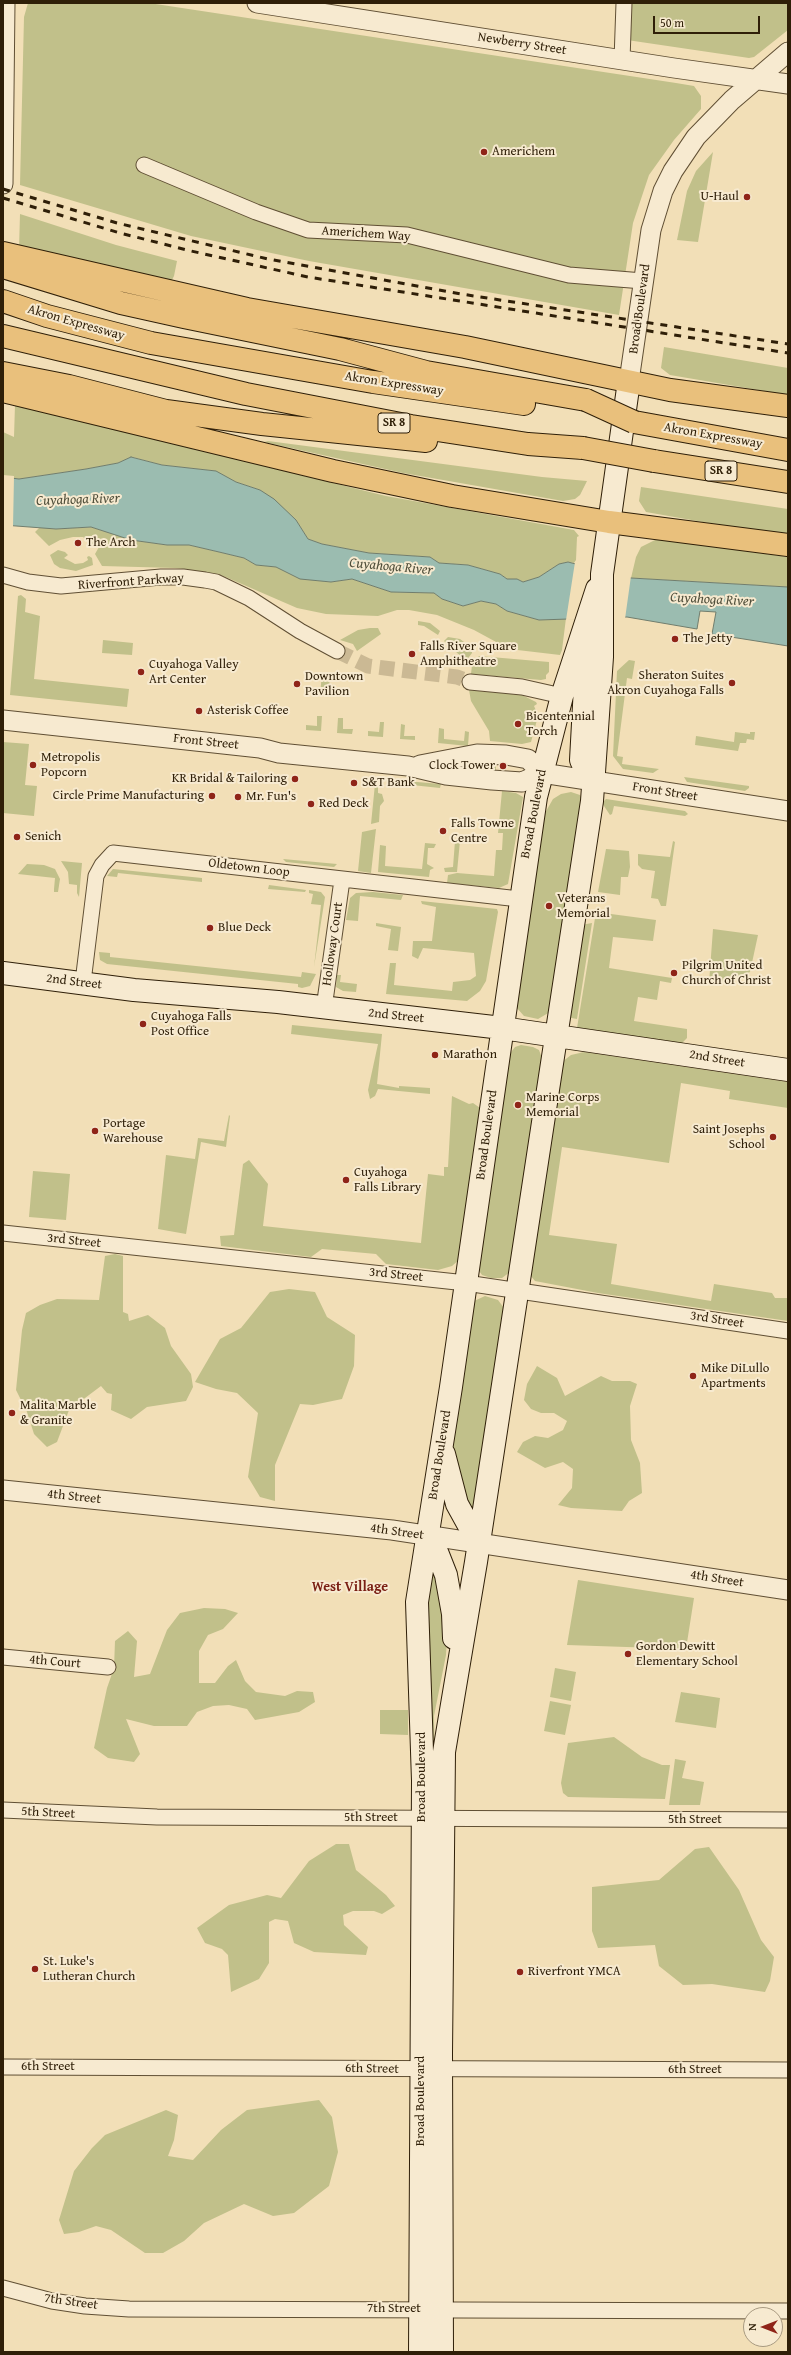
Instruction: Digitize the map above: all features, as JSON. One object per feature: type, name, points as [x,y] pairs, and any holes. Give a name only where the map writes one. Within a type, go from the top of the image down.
[{"type":"highway","points":[[3,253],[246,309],[465,347],[670,390],[788,406]]},
{"type":"highway","points":[[3,267],[121,303],[184,318],[340,349],[426,372],[586,407]]},
{"type":"highway","name":"Akron Expressway","points":[[3,301],[47,316],[151,343],[373,382],[586,407],[634,422],[788,450]]},
{"type":"highway","name":"SR 8","points":[[3,336],[246,394],[411,426],[528,444],[583,448],[654,461],[788,482]]},
{"type":"highway","points":[[3,374],[68,386],[166,411],[408,440],[528,444]]},
{"type":"highway","points":[[3,391],[348,474],[452,496],[609,522],[788,545]]},
{"type":"main road","name":"Broad Boulevard","points":[[420,2352],[420,2308],[431,2069],[432,1819],[422,1719],[417,1617],[420,1574],[442,1443],[466,1283],[519,899],[535,803],[562,696],[588,655],[602,574],[629,381]]},
{"type":"main road","name":"Broad Boulevard","points":[[432,1819],[479,1544],[595,780],[588,655],[588,612],[602,574]]},
{"type":"main road","name":"2nd Street","points":[[3,973],[83,982],[134,990],[200,994],[502,1028],[788,1070]]},
{"type":"main road","points":[[442,1443],[454,1496],[479,1544]]},
{"type":"main road","points":[[427,1536],[442,1562],[449,1589],[453,1614],[456,1680]]},
{"type":"main road","name":"Broad Boulevard","points":[[431,2069],[442,2309],[442,2352]]},
{"type":"street","points":[[3,184],[5,112],[5,3]]},
{"type":"street","name":"Newberry Street","points":[[257,3],[315,7],[622,60],[788,84]]},
{"type":"street","points":[[622,60],[624,3]]},
{"type":"street","name":"Broad Boulevard","points":[[629,381],[656,211],[673,170],[696,136],[721,111],[788,52]]},
{"type":"street","name":"Americhem Way","points":[[144,165],[256,212],[308,230],[407,235],[569,275],[644,282]]},
{"type":"street","name":"Riverfront Parkway","points":[[3,575],[28,582],[61,586],[161,577],[216,582],[249,598],[300,631],[337,651]]},
{"type":"street","points":[[470,682],[522,687],[562,696]]},
{"type":"street","name":"Front Street","points":[[3,720],[260,748],[299,756],[408,766],[446,775],[522,782],[542,773],[788,811]]},
{"type":"street","name":"Front Street","points":[[408,766],[477,754],[506,755],[528,759],[542,773]]},
{"type":"street","name":"Oldetown Loop","points":[[83,982],[96,876],[102,864],[114,853],[519,899]]},
{"type":"street","name":"Holloway Court","points":[[324,1008],[342,880]]},
{"type":"street","name":"3rd Street","points":[[3,1233],[466,1283],[788,1331]]},
{"type":"street","name":"4th Street","points":[[3,1490],[427,1536],[788,1590]]},
{"type":"street","name":"4th Court","points":[[3,1657],[108,1667]]},
{"type":"street","name":"5th Street","points":[[3,1810],[157,1818],[788,1820]]},
{"type":"street","name":"6th Street","points":[[3,2067],[788,2070]]},
{"type":"street","name":"7th Street","points":[[3,2288],[52,2301],[85,2306],[129,2308],[420,2308],[788,2311]]},
{"type":"shaded area","points":[[28,3],[149,3],[676,83],[694,86],[701,96],[701,109],[674,140],[649,175],[633,223],[619,315],[309,261],[191,236],[20,185],[24,17]]},
{"type":"shaded area","points":[[627,3],[788,3],[788,30],[754,57],[749,58],[627,40]]},
{"type":"shaded area","points":[[713,152],[698,242],[677,240],[687,191],[696,171]]},
{"type":"shaded area","points":[[20,214],[116,245],[177,261],[174,276],[171,282],[19,250]]},
{"type":"shaded area","points":[[664,347],[788,368],[788,395],[670,375],[661,368]]},
{"type":"shaded area","points":[[15,405],[386,496],[574,530],[579,536],[577,537],[576,560],[574,563],[568,562],[559,564],[539,577],[523,582],[517,579],[507,579],[500,574],[468,565],[439,563],[430,557],[369,553],[322,544],[308,539],[296,520],[260,490],[236,482],[215,471],[162,465],[132,457],[118,463],[86,469],[19,479],[3,477],[3,432],[14,437]]},
{"type":"shaded area","points":[[268,441],[542,477],[587,481],[580,495],[575,499],[563,501],[403,473],[264,442]]},
{"type":"shaded area","points":[[641,487],[788,509],[788,537],[646,512],[639,501]]},
{"type":"shaded area","points":[[40,527],[56,529],[91,527],[131,540],[167,545],[189,545],[244,558],[256,565],[276,567],[298,578],[331,582],[352,579],[391,592],[434,593],[442,599],[463,606],[481,601],[496,604],[507,611],[539,620],[566,618],[562,650],[560,655],[509,649],[474,630],[437,615],[409,610],[397,610],[378,616],[326,614],[297,608],[221,575],[175,568],[102,566],[95,554],[103,540],[94,546],[83,537],[73,537],[60,540],[49,546],[35,532]]},
{"type":"shaded area","points":[[657,539],[788,557],[788,587],[631,578],[636,557],[641,547]]},
{"type":"shaded area","points":[[58,550],[65,552],[68,555],[64,558],[75,564],[83,563],[88,560],[87,557],[89,556],[92,558],[93,565],[76,571],[60,568],[54,564],[50,555]]},
{"type":"shaded area","points":[[21,595],[26,599],[25,612],[40,616],[34,679],[129,689],[127,707],[10,695],[18,596]]},
{"type":"shaded area","points":[[418,621],[430,623],[440,631],[438,635],[424,626],[418,625]]},
{"type":"shaded area","points":[[378,628],[381,634],[357,651],[353,644],[340,640],[358,630]]},
{"type":"shaded area","points":[[448,637],[460,639],[472,648],[472,653],[466,661],[444,641]]},
{"type":"shaded area","points":[[103,640],[133,643],[132,655],[102,653]]},
{"type":"shaded area","points":[[479,656],[549,662],[549,672],[546,675],[546,679],[541,680],[471,674],[472,665]]},
{"type":"shaded area","points":[[629,660],[635,661],[632,679],[627,678],[617,756],[623,757],[622,764],[659,769],[653,773],[623,769],[613,756],[617,671]]},
{"type":"shaded area","points":[[322,672],[329,680],[331,692],[320,696]]},
{"type":"shaded area","points":[[469,690],[522,695],[536,702],[537,704],[534,706],[538,715],[531,742],[522,744],[490,741],[489,731],[471,701]]},
{"type":"shaded area","points":[[317,716],[322,716],[321,731],[306,730],[306,725],[317,726]]},
{"type":"shaded area","points":[[338,718],[343,718],[343,729],[353,729],[352,734],[337,733]]},
{"type":"shaded area","points":[[380,722],[384,722],[383,737],[368,736],[368,731],[379,732]]},
{"type":"shaded area","points":[[401,724],[405,725],[404,736],[415,736],[415,740],[400,739]]},
{"type":"shaded area","points":[[439,728],[444,729],[444,739],[464,741],[465,731],[469,732],[468,746],[438,743]]},
{"type":"shaded area","points":[[735,732],[750,734],[750,732],[755,732],[754,740],[747,739],[746,743],[740,743],[738,751],[695,745],[696,736],[734,742]]},
{"type":"shaded area","points":[[3,742],[29,744],[25,785],[37,786],[34,816],[3,813]]},
{"type":"shaded area","points":[[465,760],[496,764],[496,772],[447,768]]},
{"type":"shaded area","points":[[684,777],[749,786],[749,788],[745,791],[687,782]]},
{"type":"shaded area","points":[[393,780],[441,784],[440,788],[393,783]]},
{"type":"shaded area","points":[[375,784],[378,784],[378,793],[382,794],[384,801],[380,806],[379,822],[371,824]]},
{"type":"shaded area","points":[[502,791],[516,793],[523,797],[508,884],[499,888],[447,883],[448,875],[457,873],[494,876],[496,850],[502,850],[503,833],[498,833]]},
{"type":"shaded area","points":[[571,792],[580,795],[582,799],[550,1012],[538,1019],[524,1016],[516,1007],[545,813],[553,799],[561,794]]},
{"type":"shaded area","points":[[606,799],[685,811],[688,814],[685,816],[614,806],[612,814],[610,815],[602,803]]},
{"type":"shaded area","points":[[376,829],[371,873],[358,871],[362,832]]},
{"type":"shaded area","points":[[455,841],[460,841],[457,872],[445,872],[444,868],[453,867]]},
{"type":"shaded area","points":[[673,841],[675,842],[666,906],[661,906],[658,899],[651,898],[655,871],[642,869],[638,865],[638,854],[670,857]]},
{"type":"shaded area","points":[[425,843],[436,844],[434,848],[428,848],[427,864],[434,868],[430,870],[429,877],[378,872],[380,845],[386,846],[385,866],[422,869]]},
{"type":"shaded area","points":[[606,849],[629,851],[630,867],[628,877],[621,877],[620,895],[598,892]]},
{"type":"shaded area","points":[[283,859],[337,864],[334,867],[286,862]]},
{"type":"shaded area","points":[[61,861],[82,863],[79,897],[77,893],[77,885],[69,884],[68,872]]},
{"type":"shaded area","points":[[27,864],[44,865],[55,869],[60,879],[58,892],[54,892],[55,878],[18,874]]},
{"type":"shaded area","points":[[113,869],[202,878],[202,882],[118,873],[117,877],[107,876]]},
{"type":"shaded area","points":[[269,885],[306,890],[305,892],[268,889]]},
{"type":"shaded area","points":[[309,890],[321,892],[325,897],[314,967],[321,905],[311,904],[313,894],[309,893]]},
{"type":"shaded area","points":[[373,892],[403,895],[401,900],[360,896],[358,921],[346,920],[350,898],[356,893]]},
{"type":"shaded area","points":[[421,901],[497,909],[498,912],[486,981],[480,991],[467,1001],[386,994],[390,963],[396,963],[394,985],[452,991],[453,982],[470,980],[476,976],[474,953],[423,948],[418,959],[412,956],[413,941],[432,941],[436,907],[422,904]]},
{"type":"shaded area","points":[[596,912],[656,920],[653,941],[613,937],[609,968],[672,978],[671,983],[660,981],[657,1000],[638,997],[634,1021],[687,1029],[687,1038],[682,1043],[577,1028]]},
{"type":"shaded area","points":[[376,923],[401,927],[398,951],[388,950],[391,929],[376,926]]},
{"type":"shaded area","points":[[592,923],[577,1019],[566,1017],[581,925]]},
{"type":"shaded area","points":[[713,929],[758,935],[750,972],[732,979],[709,983]]},
{"type":"shaded area","points":[[99,952],[110,953],[110,957],[301,977],[302,972],[316,974],[310,986],[302,988],[298,987],[298,984],[107,964],[100,960]]},
{"type":"shaded area","points":[[337,975],[341,975],[340,982],[357,984],[356,992],[343,991],[336,987]]},
{"type":"shaded area","points":[[292,1025],[382,1034],[377,1084],[399,1088],[399,1086],[430,1088],[430,1094],[378,1089],[375,1096],[370,1099],[368,1090],[378,1044],[291,1034]]},
{"type":"shaded area","points":[[521,1045],[533,1047],[539,1050],[543,1061],[510,1272],[502,1278],[491,1278],[482,1275],[477,1268],[508,1056],[515,1047]]},
{"type":"shaded area","points":[[584,1052],[788,1082],[788,1108],[729,1099],[730,1091],[681,1083],[669,1163],[562,1147],[549,1235],[617,1244],[611,1284],[711,1301],[714,1284],[772,1293],[775,1298],[788,1298],[788,1321],[598,1293],[535,1281],[530,1275],[562,1062],[571,1055]]},
{"type":"shaded area","points":[[452,1096],[469,1104],[473,1103],[483,1110],[460,1259],[452,1266],[438,1270],[386,1264],[376,1254],[322,1249],[311,1257],[221,1246],[220,1236],[234,1235],[243,1164],[249,1160],[268,1184],[263,1226],[421,1243],[428,1174],[444,1176],[444,1167],[448,1167]]},
{"type":"shaded area","points":[[229,1115],[226,1147],[201,1142],[186,1234],[158,1229],[166,1155],[195,1159],[198,1138],[224,1141]]},
{"type":"shaded area","points":[[33,1171],[70,1174],[66,1220],[29,1217]]},
{"type":"shaded area","points":[[115,1254],[123,1256],[123,1312],[128,1314],[129,1321],[148,1315],[165,1328],[171,1346],[191,1374],[193,1387],[186,1401],[147,1407],[131,1419],[111,1410],[112,1394],[107,1393],[101,1386],[69,1410],[57,1442],[47,1447],[34,1434],[27,1412],[16,1390],[22,1330],[26,1313],[40,1305],[57,1299],[99,1300],[105,1256]]},
{"type":"shaded area","points":[[289,1289],[315,1292],[327,1317],[355,1335],[354,1366],[342,1399],[313,1405],[300,1404],[275,1465],[275,1501],[260,1497],[248,1477],[258,1413],[237,1393],[216,1389],[195,1382],[220,1339],[241,1328],[270,1292]]},
{"type":"shaded area","points":[[485,1296],[498,1300],[504,1308],[474,1514],[461,1504],[449,1457],[472,1302]]},
{"type":"shaded area","points":[[537,1366],[557,1378],[565,1396],[601,1376],[612,1381],[630,1381],[637,1384],[630,1406],[631,1440],[640,1463],[642,1493],[629,1501],[622,1511],[571,1508],[558,1505],[572,1488],[573,1469],[563,1462],[545,1468],[517,1452],[523,1442],[535,1436],[548,1438],[563,1430],[567,1421],[554,1413],[541,1413],[531,1409],[524,1400],[527,1384]]},
{"type":"shaded area","points":[[432,1559],[448,1625],[446,1655],[434,1716],[435,1782],[424,1628]]},
{"type":"shaded area","points":[[578,1580],[694,1598],[686,1649],[567,1645]]},
{"type":"shaded area","points":[[204,1608],[225,1609],[238,1613],[223,1629],[208,1635],[199,1651],[199,1683],[215,1683],[228,1666],[236,1660],[245,1681],[256,1692],[285,1696],[297,1691],[313,1692],[315,1702],[299,1712],[255,1720],[247,1709],[229,1705],[213,1706],[197,1712],[187,1726],[154,1726],[126,1719],[140,1754],[134,1762],[108,1758],[94,1748],[107,1688],[114,1668],[115,1641],[128,1631],[137,1641],[134,1677],[150,1674],[167,1630],[180,1613]]},
{"type":"shaded area","points":[[555,1668],[576,1672],[571,1701],[550,1697]]},
{"type":"shaded area","points":[[681,1692],[720,1698],[716,1728],[675,1722]]},
{"type":"shaded area","points":[[550,1701],[571,1705],[565,1735],[544,1731]]},
{"type":"shaded area","points":[[380,1710],[408,1710],[408,1735],[380,1734]]},
{"type":"shaded area","points":[[614,1737],[642,1757],[662,1765],[670,1765],[665,1799],[568,1797],[563,1793],[561,1783],[568,1743]]},
{"type":"shaded area","points":[[675,1759],[686,1761],[682,1778],[704,1782],[700,1805],[669,1805]]},
{"type":"shaded area","points":[[336,1844],[349,1844],[356,1870],[386,1895],[395,1906],[382,1914],[374,1911],[353,1911],[343,1915],[344,1925],[368,1947],[366,1955],[314,1952],[294,1943],[288,1921],[275,1919],[269,1922],[269,1963],[259,1979],[231,1992],[228,1955],[222,1949],[205,1943],[197,1928],[229,1905],[267,1895],[281,1898],[309,1861]]},
{"type":"shaded area","points":[[709,1847],[739,1890],[761,1940],[774,1957],[770,1981],[765,1992],[712,1984],[683,1985],[659,1966],[655,1945],[598,1948],[592,1931],[592,1887],[659,1880],[695,1849]]},
{"type":"shaded area","points":[[319,2100],[332,2117],[338,2152],[329,2186],[294,2213],[273,2216],[244,2204],[204,2223],[184,2241],[163,2253],[145,2253],[111,2230],[96,2226],[79,2232],[64,2234],[59,2220],[74,2171],[92,2148],[105,2135],[166,2110],[178,2115],[174,2140],[168,2156],[193,2160],[221,2130],[247,2110]]},
{"type":"water","name":"Cuyahoga River","points":[[131,457],[162,465],[216,471],[236,482],[260,490],[274,499],[296,520],[308,539],[322,544],[369,553],[430,557],[439,563],[468,565],[500,574],[507,579],[517,579],[523,582],[539,577],[559,564],[568,562],[631,578],[788,587],[788,646],[712,634],[716,612],[700,611],[697,629],[627,617],[539,620],[507,611],[496,604],[481,601],[463,606],[442,599],[434,593],[391,592],[352,579],[331,582],[300,579],[276,567],[256,565],[244,558],[189,545],[167,545],[131,540],[91,527],[56,529],[3,525],[3,477],[19,479],[86,469],[118,463]]},
{"type":"pier","points":[[3,475],[14,476],[13,527],[3,527]]},
{"type":"pier","points":[[575,562],[631,576],[625,619],[566,620]]},
{"type":"tunnel","points":[[337,651],[368,666],[457,677],[470,682]]},
{"type":"railway","points":[[3,189],[117,223],[268,259],[461,294],[788,344]]},
{"type":"railway","points":[[3,198],[120,233],[191,251],[308,277],[788,353]]},
{"type":"place","name":"Americhem","points":[[484,152]]},
{"type":"place","name":"U-Haul","points":[[747,197]]},
{"type":"place","name":"The Arch","points":[[78,543]]},
{"type":"place","name":"The Jetty","points":[[675,639]]},
{"type":"place","name":"Falls River Square Amphitheatre","points":[[412,654]]},
{"type":"place","name":"Cuyahoga Valley Art Center","points":[[141,672]]},
{"type":"place","name":"Sheraton Suites Akron Cuyahoga Falls","points":[[732,683]]},
{"type":"place","name":"Downtown Pavilion","points":[[297,684]]},
{"type":"place","name":"Asterisk Coffee","points":[[199,711]]},
{"type":"place","name":"Bicentennial Torch","points":[[518,724]]},
{"type":"place","name":"Metropolis Popcorn","points":[[33,765]]},
{"type":"place","name":"Clock Tower","points":[[503,766]]},
{"type":"place","name":"KR Bridal & Tailoring","points":[[295,779]]},
{"type":"place","name":"S&T Bank","points":[[354,783]]},
{"type":"place","name":"Circle Prime Manufacturing","points":[[212,796]]},
{"type":"place","name":"Mr. Fun's","points":[[238,797]]},
{"type":"place","name":"Red Deck","points":[[311,804]]},
{"type":"place","name":"Falls Towne Centre","points":[[443,831]]},
{"type":"place","name":"Senich","points":[[17,837]]},
{"type":"place","name":"Veterans Memorial","points":[[549,906]]},
{"type":"place","name":"Blue Deck","points":[[210,928]]},
{"type":"place","name":"Pilgrim United Church of Christ","points":[[674,973]]},
{"type":"place","name":"Cuyahoga Falls Post Office","points":[[143,1024]]},
{"type":"place","name":"Marathon","points":[[435,1055]]},
{"type":"place","name":"Marine Corps Memorial","points":[[518,1105]]},
{"type":"place","name":"Portage Warehouse","points":[[95,1131]]},
{"type":"place","name":"Saint Josephs School","points":[[773,1137]]},
{"type":"place","name":"Cuyahoga Falls Library","points":[[346,1180]]},
{"type":"place","name":"Mike DiLullo Apartments","points":[[693,1376]]},
{"type":"place","name":"Malita Marble & Granite","points":[[12,1413]]},
{"type":"place","name":"Gordon Dewitt Elementary School","points":[[628,1654]]},
{"type":"place","name":"St. Luke's Lutheran Church","points":[[35,1969]]},
{"type":"place","name":"Riverfront YMCA","points":[[520,1972]]},
{"type":"district","name":"West Village","points":[[350,1587]]}]
